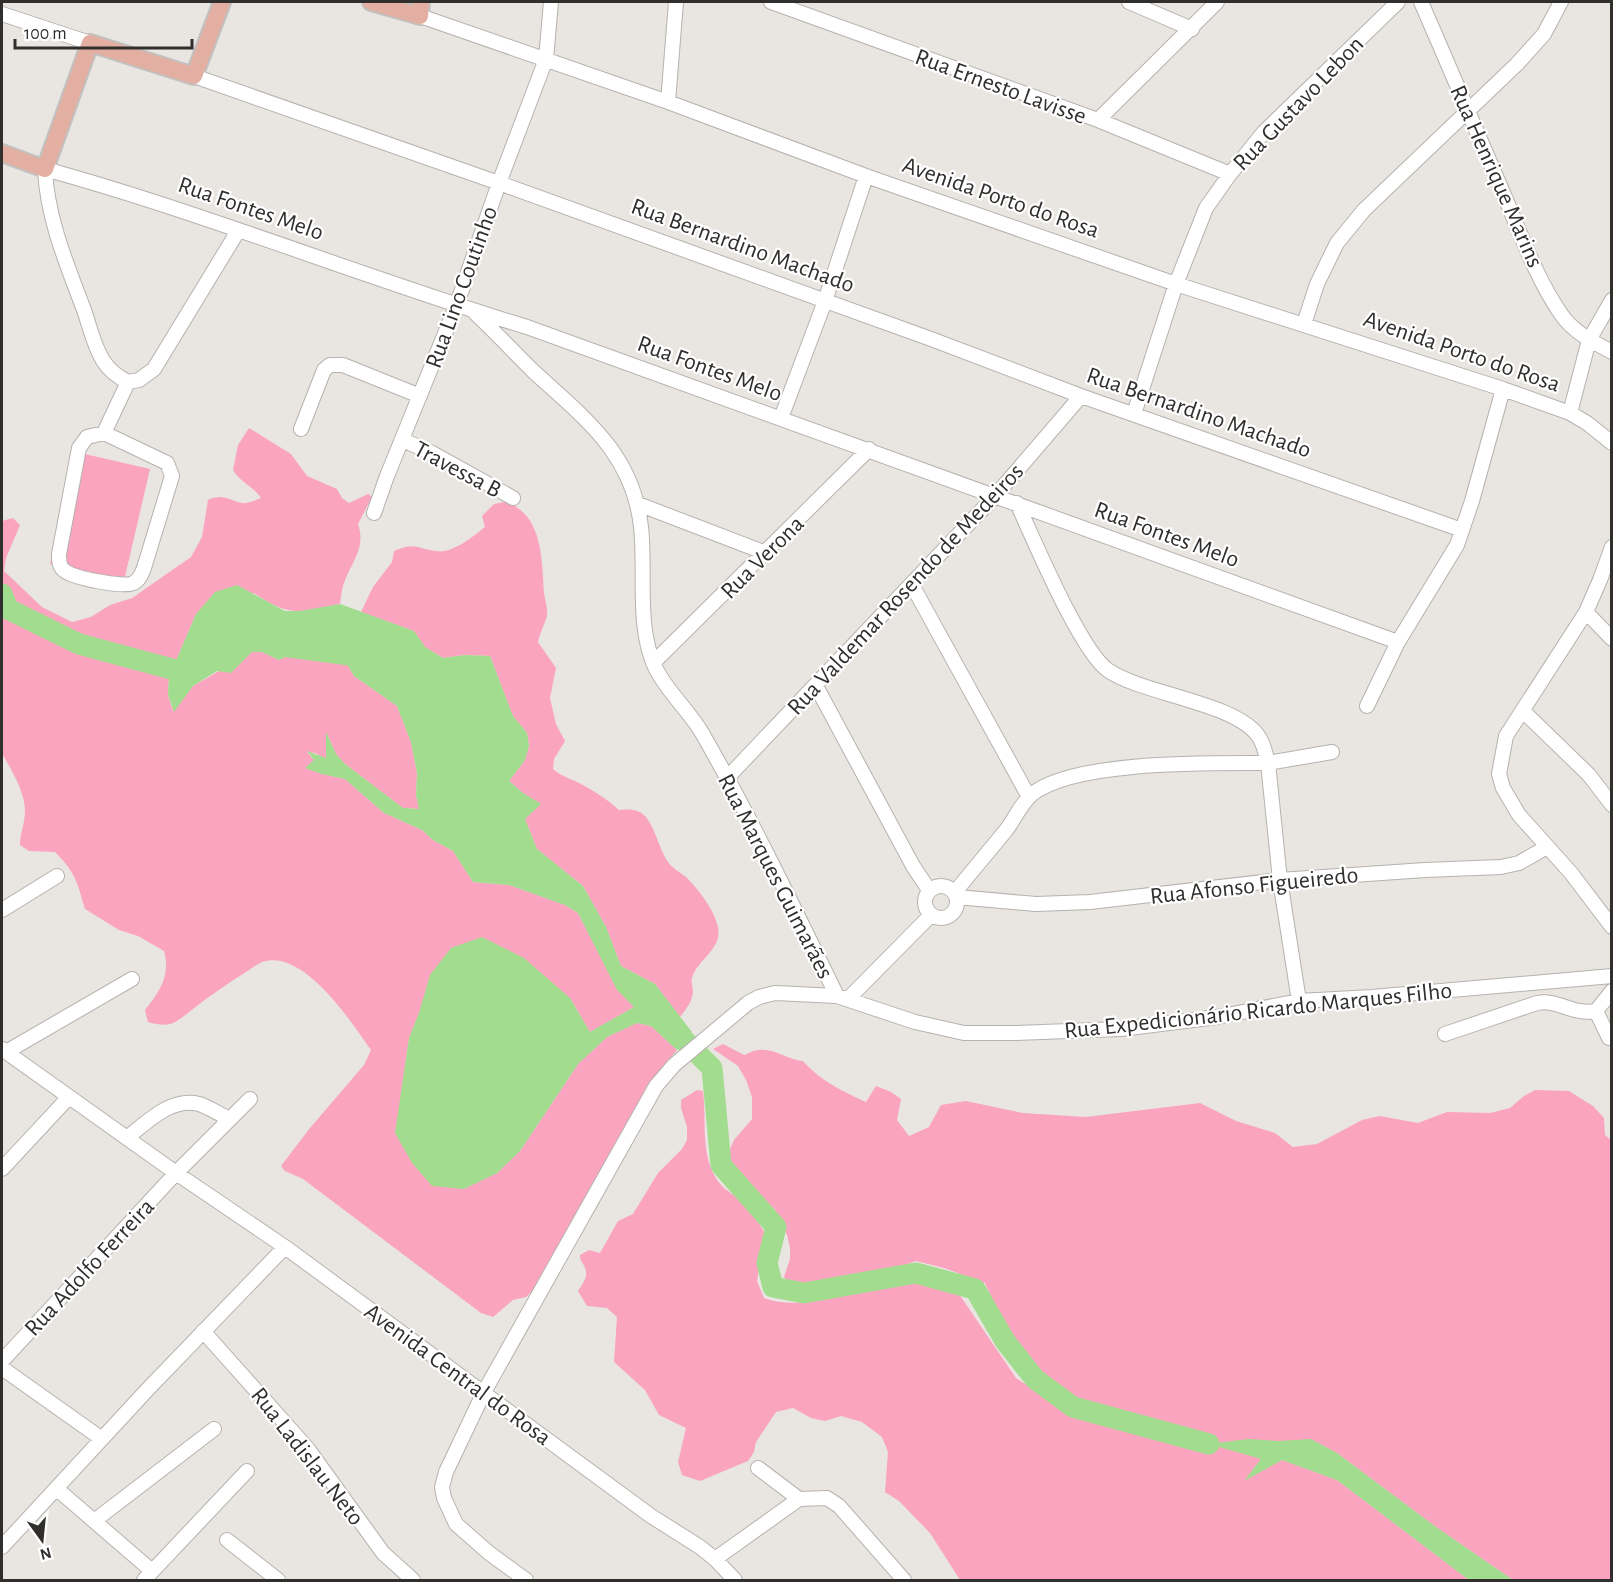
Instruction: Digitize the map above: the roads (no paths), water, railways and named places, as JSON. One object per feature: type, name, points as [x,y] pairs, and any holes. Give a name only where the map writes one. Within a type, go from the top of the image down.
[{"type":"main road","points":[[194,76],[222,2]]},
{"type":"main road","name":"Avenida Porto do Rosa","points":[[371,2],[421,9]]},
{"type":"main road","points":[[45,169],[90,43]]},
{"type":"main road","name":"Rua Bernardino Machado","points":[[90,43],[194,76]]},
{"type":"main road","name":"Rua Fontes Melo","points":[[2,153],[45,169]]},
{"type":"street","name":"Rua Lino Coutinho","points":[[374,513],[457,304],[499,183],[546,59],[551,2]]},
{"type":"street","points":[[668,102],[676,2]]},
{"type":"street","name":"Rua Ernesto Lavisse","points":[[771,2],[1098,120],[1230,174]]},
{"type":"street","points":[[1129,2],[1191,29]]},
{"type":"street","points":[[1098,120],[1217,2]]},
{"type":"street","name":"Rua Gustavo Lebon","points":[[1134,414],[1176,284],[1206,208],[1264,132],[1398,2]]},
{"type":"street","name":"Rua Henrique Marins","points":[[1422,2],[1521,234],[1548,291],[1562,315],[1573,327],[1589,340],[1611,352]]},
{"type":"street","points":[[1304,324],[1317,284],[1337,243],[1364,210],[1467,110],[1492,89],[1544,34],[1561,2]]},
{"type":"street","name":"Avenida Porto do Rosa","points":[[421,9],[546,59],[866,176],[1176,284],[1503,389],[1570,413],[1587,423],[1611,443]]},
{"type":"street","name":"Rua Bernardino Machado","points":[[3,14],[90,43]]},
{"type":"street","name":"Rua Bernardino Machado","points":[[194,76],[499,183],[1081,396],[1462,530]]},
{"type":"street","points":[[45,169],[46,192],[62,248],[96,344],[103,361],[115,375],[128,382],[139,380],[154,369],[238,231]]},
{"type":"street","name":"Rua Fontes Melo","points":[[45,169],[159,202],[238,231],[527,327],[1398,642]]},
{"type":"street","points":[[781,418],[825,301],[866,176]]},
{"type":"street","points":[[1570,413],[1589,340],[1611,300]]},
{"type":"street","name":"Rua Marques Guimarães","points":[[473,310],[603,436],[622,464],[638,504],[642,529],[646,633],[653,663],[669,692],[685,709],[701,732],[843,998]]},
{"type":"street","points":[[301,429],[324,370],[330,364],[343,365],[420,396]]},
{"type":"street","points":[[104,433],[128,382]]},
{"type":"street","points":[[1367,706],[1398,642],[1457,545],[1503,389]]},
{"type":"street","name":"Rua Valdemar Rosendo de Medeiros","points":[[726,779],[996,495],[1081,396]]},
{"type":"street","points":[[104,433],[167,463],[172,476],[144,568],[138,580],[130,585],[84,579],[65,571],[59,563],[58,554],[79,448],[87,437],[104,433]]},
{"type":"street","name":"Travessa B","points":[[403,440],[434,454],[513,498]]},
{"type":"street","name":"Rua Verona","points":[[653,663],[869,449]]},
{"type":"street","points":[[1017,503],[1069,611],[1089,649],[1102,665],[1109,671],[1137,684],[1206,706],[1245,723],[1259,736],[1268,763],[1280,880],[1299,1001]]},
{"type":"street","points":[[638,504],[766,553]]},
{"type":"street","points":[[1611,547],[1586,612],[1506,736],[1499,774],[1503,788],[1519,815],[1571,873],[1611,927]]},
{"type":"street","points":[[912,585],[1029,797]]},
{"type":"street","points":[[1586,612],[1611,639]]},
{"type":"street","points":[[816,686],[913,866],[929,890]]},
{"type":"street","points":[[1523,711],[1589,776],[1611,805]]},
{"type":"street","points":[[956,894],[1029,797],[1040,789],[1055,783],[1109,770],[1163,765],[1268,763],[1332,752]]},
{"type":"street","name":"Rua Afonso Figueiredo","points":[[956,894],[1036,904],[1090,902],[1280,880],[1501,867],[1519,863],[1547,847]]},
{"type":"street","points":[[2,910],[57,876]]},
{"type":"street","points":[[935,886],[949,887],[956,894],[958,905],[947,917],[939,918],[931,915],[924,903],[925,896],[935,886]]},
{"type":"street","points":[[843,998],[931,915]]},
{"type":"street","name":"Rua Expedicionário Ricardo Marques Filho","points":[[843,998],[915,1022],[964,1033],[1121,1029],[1217,1017],[1299,1001],[1372,998],[1611,976]]},
{"type":"street","points":[[4,1050],[132,979]]},
{"type":"street","points":[[1445,1034],[1547,1001],[1583,1013],[1596,1011],[1611,991]]},
{"type":"street","name":"Rua Marques Guimarães","points":[[484,1392],[656,1086],[668,1071],[748,1003],[759,997],[775,993],[843,998]]},
{"type":"street","points":[[1596,1011],[1609,1038]]},
{"type":"street","name":"Avenida Central do Rosa","points":[[4,1050],[285,1247],[651,1516],[715,1559],[735,1581]]},
{"type":"street","points":[[2,1169],[69,1097]]},
{"type":"street","name":"Rua Adolfo Ferreira","points":[[2,1361],[177,1173],[250,1099]]},
{"type":"street","points":[[127,1138],[154,1116],[176,1104],[199,1104],[230,1119]]},
{"type":"street","points":[[2,1547],[203,1331],[285,1247]]},
{"type":"street","name":"Rua Ladislau Neto","points":[[203,1331],[308,1449],[383,1553],[413,1581]]},
{"type":"street","points":[[2,1368],[102,1439]]},
{"type":"street","points":[[484,1392],[446,1472],[442,1487],[444,1498],[456,1524],[526,1581]]},
{"type":"street","points":[[94,1521],[214,1429]]},
{"type":"street","points":[[758,1468],[799,1499]]},
{"type":"street","points":[[57,1489],[94,1521],[150,1577],[247,1471]]},
{"type":"street","points":[[715,1559],[799,1499],[827,1497],[904,1581]]},
{"type":"street","points":[[227,1540],[278,1581]]},
{"type":"waterway","points":[[2,594],[8,609],[79,644],[183,672],[197,665]]},
{"type":"waterway","points":[[275,645],[368,659]]},
{"type":"waterway","points":[[666,1022],[712,1068],[721,1165],[776,1227],[767,1263],[773,1287],[804,1293],[916,1273],[975,1289],[1005,1341],[1035,1379],[1073,1407],[1209,1444]]}]
